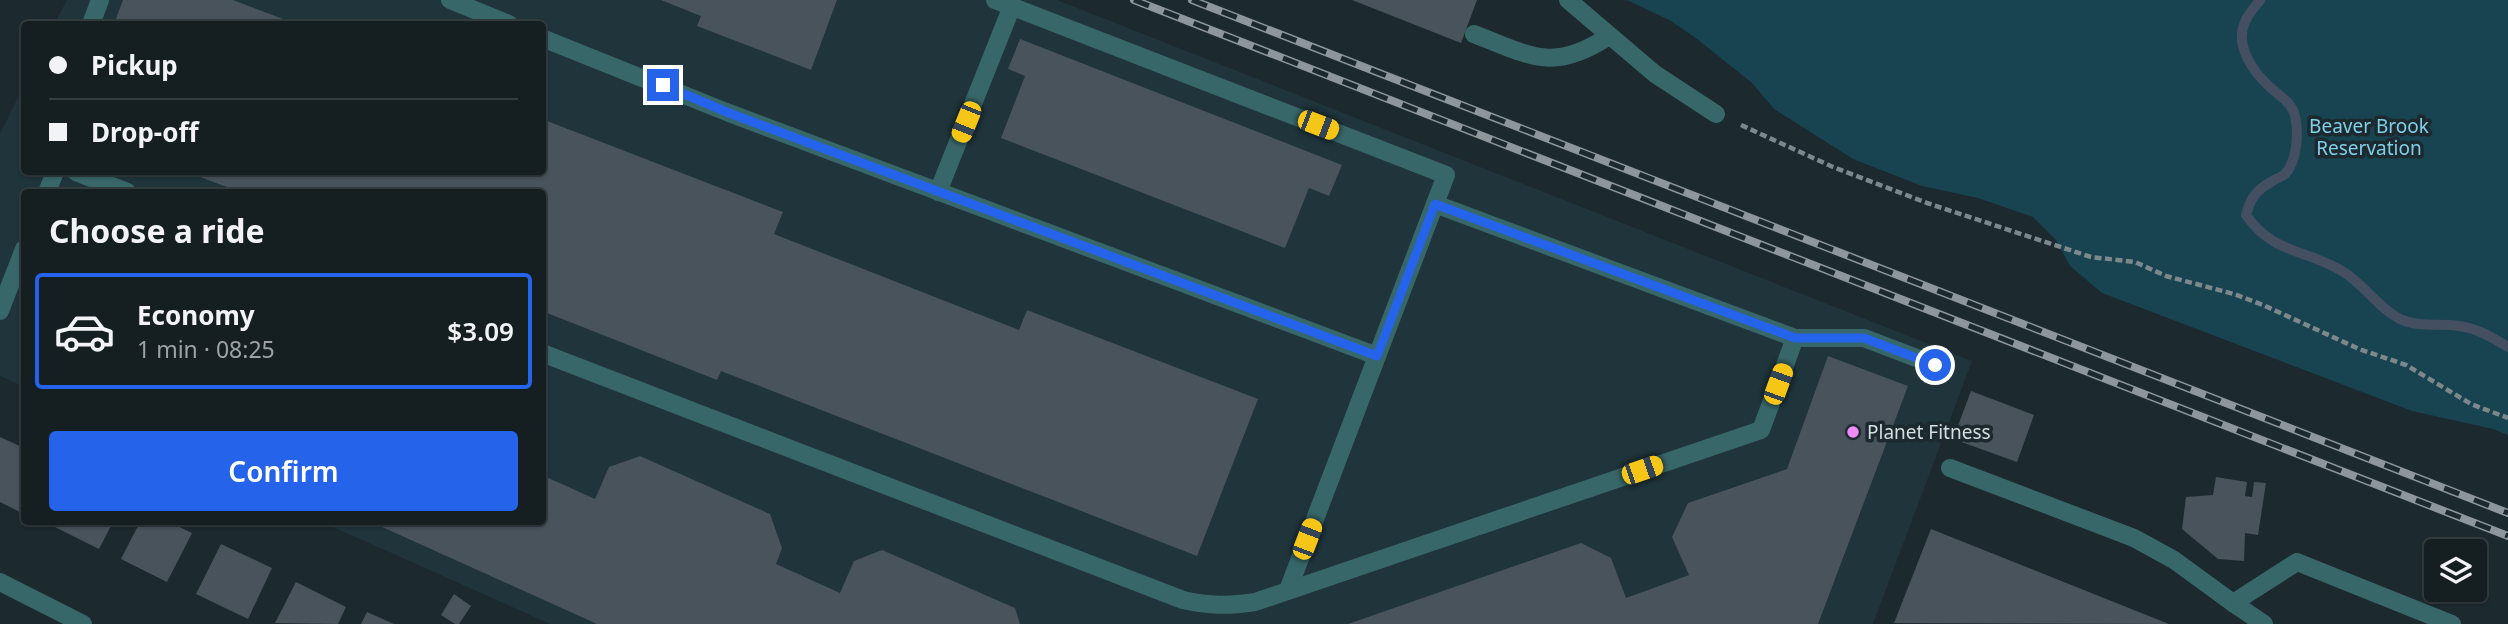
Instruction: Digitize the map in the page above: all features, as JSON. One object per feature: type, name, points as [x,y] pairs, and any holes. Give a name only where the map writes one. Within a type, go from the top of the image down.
[{"type":"street","points":[[91,21],[100,0]]},
{"type":"street","points":[[450,0],[502,21]]},
{"type":"street","points":[[1568,0],[1655,74],[1716,114]]},
{"type":"street","points":[[938,191],[1004,3],[1446,175],[1288,590]]},
{"type":"street","points":[[1474,34],[1544,59],[1573,56],[1609,36]]},
{"type":"street","points":[[546,40],[729,113],[1377,356]]},
{"type":"street","points":[[84,175],[119,189]]},
{"type":"street","points":[[1435,204],[1795,338],[1864,338],[1935,365]]},
{"type":"street","points":[[0,311],[21,257]]},
{"type":"street","points":[[546,354],[1183,600],[1230,606],[1255,602],[1761,430],[1795,338]]},
{"type":"street","points":[[1950,468],[2134,538],[2174,560],[2264,624]]},
{"type":"street","points":[[2233,603],[2297,562],[2452,624]]},
{"type":"street","points":[[0,582],[83,624]]},
{"type":"path","points":[[1716,114],[1833,167],[1927,203],[2091,257],[2134,262],[2166,276],[2263,305],[2360,349],[2406,365],[2471,404],[2508,418]]},
{"type":"shaded area","points":[[67,0],[1057,0],[1972,361],[1873,624],[550,624],[329,525],[546,525],[546,189],[21,189],[21,386],[0,376],[0,134],[21,91],[21,175],[546,175],[546,21],[56,21]]},
{"type":"green space","name":"Beaver Brook Reservation","points":[[1627,0],[2508,0],[2508,435],[2493,429],[2412,411],[2102,293],[2070,266],[2056,240],[2033,217],[1978,198],[1922,186],[1853,159],[1774,109],[1752,83],[1697,39],[1671,21]]},
{"type":"building","points":[[123,0],[233,0],[288,21],[115,21]]},
{"type":"building","points":[[661,0],[837,0],[811,70],[697,26],[701,16]]},
{"type":"building","points":[[1352,0],[1477,0],[1461,43]]},
{"type":"building","points":[[1020,39],[1342,165],[1329,196],[1309,188],[1285,248],[1001,138],[1025,76],[1008,69]]},
{"type":"building","points":[[546,121],[783,212],[774,234],[1019,330],[1027,310],[1258,399],[1197,556],[721,371],[717,380],[546,313],[546,189],[232,189],[195,175],[546,175]]},
{"type":"building","points":[[1828,356],[1908,386],[1818,624],[1348,624],[1581,543],[1611,558],[1626,598],[1689,575],[1672,537],[1688,503],[1787,469]]},
{"type":"building","points":[[1971,391],[2034,415],[2017,462],[1953,439]]},
{"type":"building","points":[[0,437],[21,447],[21,512],[0,502]]},
{"type":"building","points":[[640,456],[770,514],[782,548],[776,564],[840,593],[854,561],[882,550],[1015,608],[1020,624],[597,624],[378,525],[546,525],[546,477],[595,499],[609,467]]},
{"type":"building","points":[[2216,477],[2247,482],[2245,496],[2252,497],[2254,482],[2266,483],[2258,535],[2245,533],[2244,561],[2218,559],[2182,529],[2186,497],[2213,495]]},
{"type":"building","points":[[51,525],[111,525],[99,549]]},
{"type":"building","points":[[138,525],[175,525],[192,533],[167,582],[121,559]]},
{"type":"building","points":[[1931,529],[2169,624],[1894,623]]},
{"type":"building","points":[[221,544],[272,568],[248,619],[196,594]]},
{"type":"building","points":[[296,582],[346,607],[338,624],[275,623]]},
{"type":"building","points":[[454,594],[471,606],[459,624],[441,615]]},
{"type":"building","points":[[367,612],[394,624],[361,624]]},
{"type":"waterway","points":[[2260,0],[2250,13],[2242,31],[2244,49],[2258,75],[2291,107],[2295,116],[2297,138],[2289,168],[2284,175],[2258,192],[2246,215],[2256,228],[2278,244],[2350,276],[2400,319],[2422,324],[2466,327],[2508,347]]},
{"type":"railway","points":[[1134,0],[2508,536]]},
{"type":"railway","points":[[1192,0],[2508,513]]},
{"type":"place","name":"Planet Fitness","points":[[1853,432]]},
{"type":"route","points":[[663,85],[729,113],[1377,356],[1435,204],[1795,338],[1864,338],[1935,365]]}]
